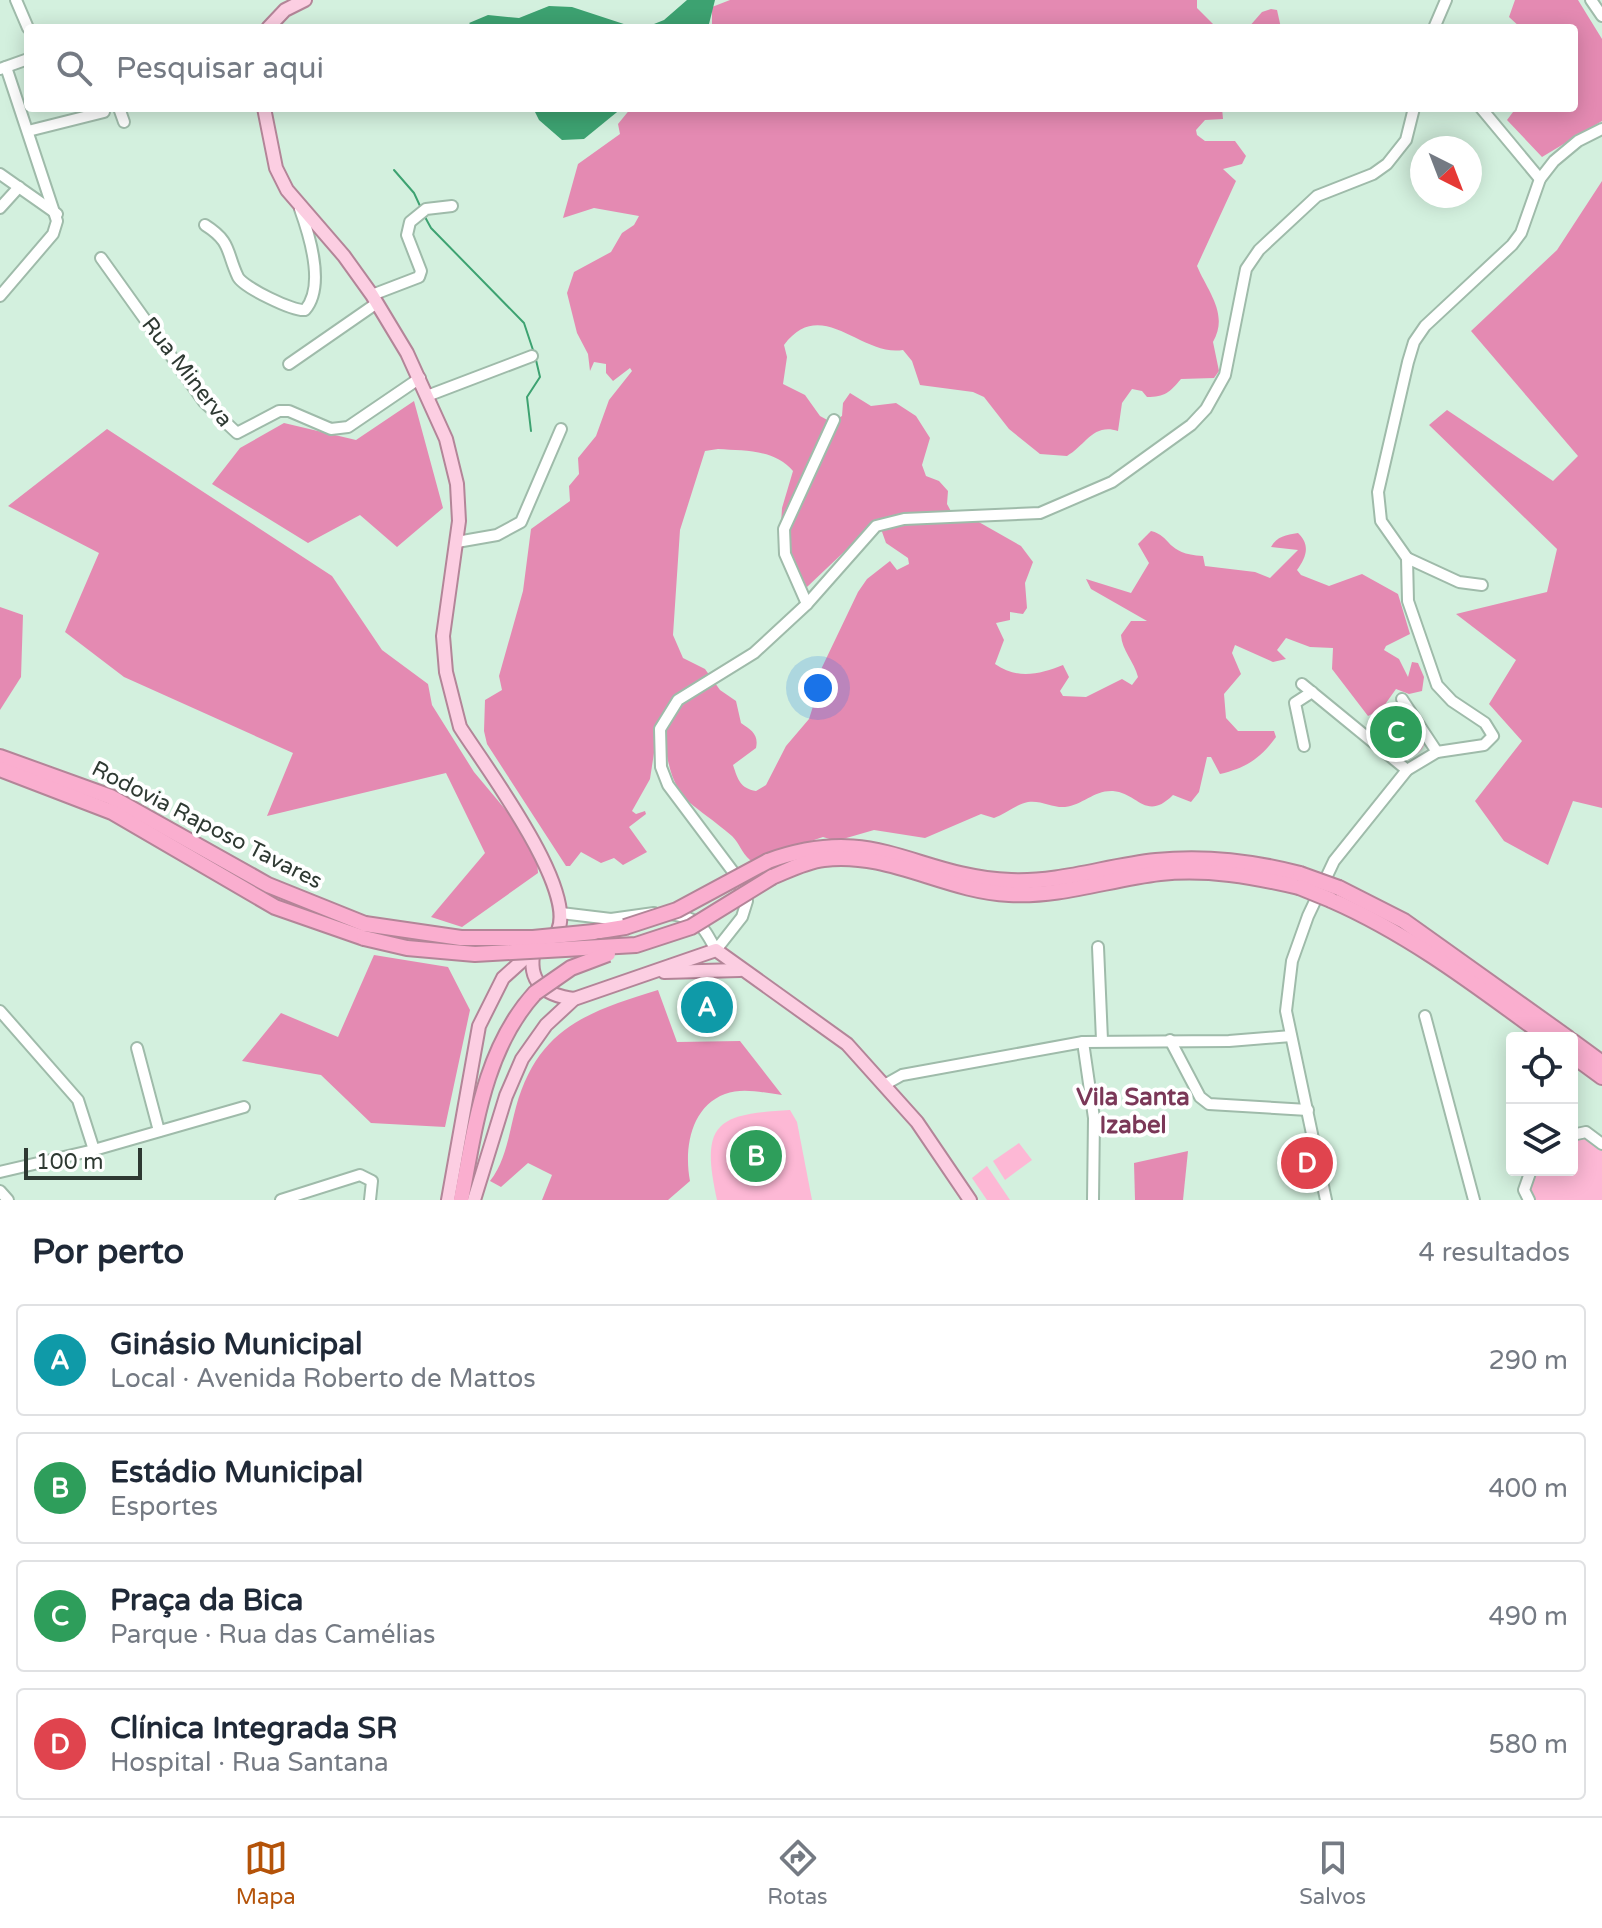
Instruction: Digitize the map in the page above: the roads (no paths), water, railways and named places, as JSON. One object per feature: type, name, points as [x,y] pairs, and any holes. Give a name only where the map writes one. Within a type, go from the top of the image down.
[{"type":"highway","name":"Rodovia Raposo Tavares","points":[[0,757],[111,797],[268,885],[407,948],[489,955],[636,945],[691,927],[772,877],[822,859],[846,858],[891,864],[950,883],[1006,894],[1069,891],[1161,873],[1200,871],[1300,881]]},
{"type":"highway","name":"Rodovia Raposo Tavares","points":[[0,769],[112,812],[275,907],[364,931],[461,938],[533,938],[594,932],[677,910],[768,861],[814,848],[840,845],[890,851],[956,872],[1010,881],[1069,878],[1155,861],[1196,859],[1269,866],[1404,921],[1559,1032]]},
{"type":"highway","name":"Rodovia Raposo Tavares","points":[[1335,894],[1433,954],[1540,1032]]},
{"type":"highway","points":[[461,1200],[477,1122],[496,1055],[508,1028],[539,989],[571,968],[636,945]]},
{"type":"highway","name":"Rodovia Raposo Tavares","points":[[1578,1046],[1602,1063]]},
{"type":"highway","points":[[1578,1059],[1602,1077]]},
{"type":"main road","points":[[272,24],[285,10],[305,0]]},
{"type":"main road","points":[[265,112],[276,168],[300,209],[344,256],[374,299],[420,378],[446,439],[457,484],[457,542],[443,636],[451,701],[460,727],[536,846],[561,913],[557,935],[534,949],[503,978],[479,1026],[448,1200]]},
{"type":"main road","points":[[534,949],[531,963],[546,1025]]},
{"type":"main road","points":[[659,972],[686,959],[716,950],[847,1044],[886,1084],[970,1200]]},
{"type":"main road","points":[[474,1200],[506,1096],[522,1059],[546,1025],[574,999],[613,983],[659,972],[740,970]]},
{"type":"main road","points":[[503,978],[574,999]]},
{"type":"street","points":[[16,0],[26,24]]},
{"type":"street","points":[[1436,24],[1446,0]]},
{"type":"street","points":[[1591,0],[1602,16]]},
{"type":"street","points":[[0,296],[53,234],[57,214],[3,68],[24,60]]},
{"type":"street","points":[[28,131],[104,112]]},
{"type":"street","points":[[120,112],[124,122]]},
{"type":"street","points":[[561,913],[611,919],[641,913],[692,917],[702,926],[716,950],[742,917],[747,901],[734,873],[668,785],[661,767],[660,729],[678,700],[754,653],[807,604],[876,526],[904,519],[1040,513],[1112,482],[1191,425],[1206,409],[1225,375],[1246,269],[1259,250],[1317,196],[1373,174],[1387,164],[1406,140],[1413,112]]},
{"type":"street","points":[[1484,112],[1540,179]]},
{"type":"street","points":[[1482,585],[1459,582],[1407,558],[1381,521],[1377,502],[1414,342],[1425,326],[1512,245],[1521,233],[1540,179],[1566,151],[1602,129]]},
{"type":"street","points":[[0,174],[57,214]]},
{"type":"street","points":[[30,195],[45,180]]},
{"type":"street","points":[[0,208],[19,187]]},
{"type":"street","points":[[289,364],[374,299],[421,275],[407,235],[414,216],[426,209],[452,206]]},
{"type":"street","points":[[205,225],[227,242],[243,283],[290,310],[305,310],[311,299],[314,245],[300,209]]},
{"type":"street","name":"Rua Minerva","points":[[101,258],[204,402],[237,433],[279,411],[289,411],[331,429],[348,427],[420,378]]},
{"type":"street","points":[[427,396],[532,356]]},
{"type":"street","points":[[807,604],[785,554],[784,529],[834,420]]},
{"type":"street","points":[[457,542],[497,535],[521,522],[561,429]]},
{"type":"street","points":[[1326,1200],[1291,1036],[1286,991],[1308,916],[1334,861],[1407,770],[1437,752],[1484,745],[1493,736],[1492,730],[1452,701],[1437,685],[1408,601],[1407,558]]},
{"type":"street","points":[[1302,684],[1407,770]]},
{"type":"street","points":[[1304,746],[1295,703],[1312,692]]},
{"type":"street","points":[[1402,699],[1437,752]]},
{"type":"street","points":[[1098,947],[1102,1040]]},
{"type":"street","points":[[0,1011],[78,1100],[94,1150]]},
{"type":"street","points":[[1425,1016],[1474,1200]]},
{"type":"street","points":[[886,1084],[902,1075],[1083,1042],[1229,1041],[1291,1036]]},
{"type":"street","points":[[1170,1040],[1200,1097],[1209,1104],[1308,1110]]},
{"type":"street","points":[[1083,1042],[1094,1118],[1093,1200]]},
{"type":"street","points":[[137,1048],[159,1131]]},
{"type":"street","points":[[0,1172],[94,1150],[244,1107]]},
{"type":"street","points":[[1578,1128],[1602,1144]]},
{"type":"street","points":[[1578,1135],[1588,1134]]},
{"type":"street","points":[[283,1200],[360,1175],[372,1181],[370,1200]]},
{"type":"street","points":[[1529,1176],[1524,1190],[1529,1200]]},
{"type":"street","points":[[0,1191],[8,1200]]},
{"type":"waterway","points":[[394,170],[414,193],[421,208]]},
{"type":"waterway","points":[[425,217],[431,228],[524,323],[533,350]]},
{"type":"waterway","points":[[531,431],[527,397],[540,377],[536,360]]},
{"type":"place","name":"Praça da Bica","points":[[1396,732]]},
{"type":"place","name":"Ginásio Municipal","points":[[707,1007]]},
{"type":"place","name":"Estádio Municipal","points":[[756,1156]]},
{"type":"place","name":"Clínica Integrada SR","points":[[1307,1163]]},
{"type":"district","name":"Vila Santa Izabel","points":[[1133,1111]]}]
